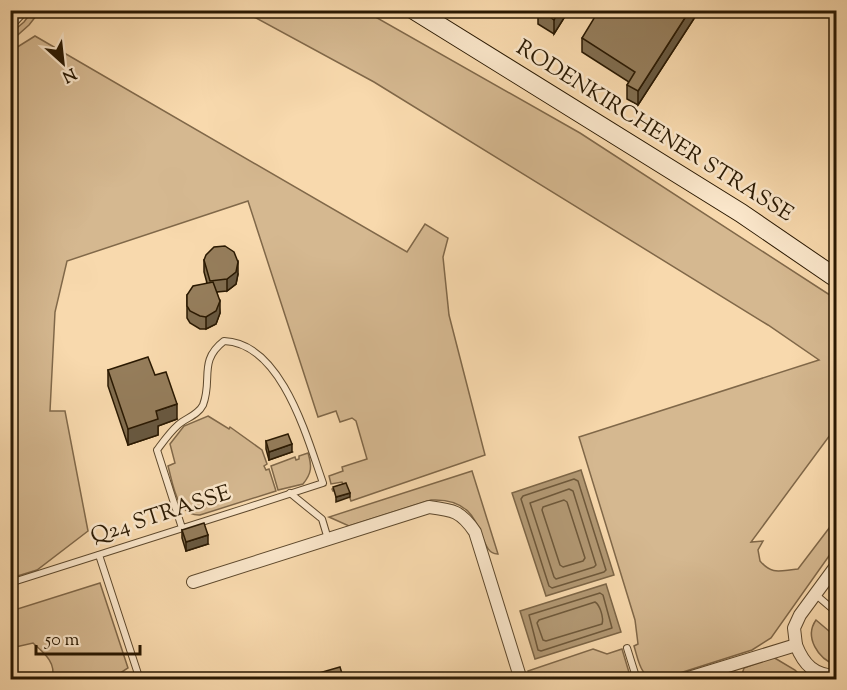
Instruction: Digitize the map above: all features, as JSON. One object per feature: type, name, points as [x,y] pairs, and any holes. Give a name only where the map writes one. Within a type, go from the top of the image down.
[{"type":"main road","name":"RODENKIRCHENER STRASSE","points":[[414,10],[741,213],[837,278]]},
{"type":"street","points":[[10,23],[22,10]]},
{"type":"street","points":[[193,582],[429,507],[451,510],[465,518],[475,532],[521,680]]},
{"type":"street","points":[[837,566],[800,615],[794,628],[796,645],[804,662],[814,675],[837,676]]},
{"type":"street","points":[[682,680],[796,645]]},
{"type":"lane","name":"Q24 STRASSE","points":[[10,584],[323,483],[288,392],[266,361],[249,347],[234,341],[224,341],[209,357],[207,388],[202,406],[193,416],[178,425],[158,450],[182,528]]},
{"type":"lane","points":[[290,493],[322,519],[328,539]]},
{"type":"lane","points":[[99,555],[140,680]]},
{"type":"lane","points":[[815,594],[837,612]]},
{"type":"lane","points":[[627,648],[637,680]]},
{"type":"shaded area","points":[[33,10],[40,11],[29,25],[11,41],[11,33]]},
{"type":"shaded area","points":[[243,11],[365,11],[580,133],[836,299],[836,427],[751,542],[763,541],[758,550],[760,561],[769,569],[777,571],[798,569],[836,519],[836,546],[771,638],[752,650],[661,679],[654,679],[645,673],[639,664],[634,646],[638,644],[635,620],[579,437],[819,360],[768,325],[374,82]]},
{"type":"shaded area","points":[[35,36],[407,252],[425,224],[448,238],[443,257],[449,315],[485,455],[351,501],[346,487],[333,491],[332,489],[343,484],[342,482],[331,484],[329,476],[343,471],[342,467],[367,459],[356,421],[352,418],[340,422],[336,411],[318,417],[248,201],[67,261],[55,312],[50,411],[65,411],[88,531],[37,570],[11,578],[11,51]]},
{"type":"shaded area","points":[[208,416],[229,429],[230,427],[262,450],[267,464],[264,466],[266,470],[269,469],[276,491],[200,515],[186,510],[177,497],[168,466],[175,463],[170,444],[184,426]]},
{"type":"shaded area","points":[[308,453],[310,469],[303,484],[278,490],[271,466],[295,457],[296,460],[299,459],[299,456]]},
{"type":"shaded area","points":[[472,471],[498,554],[491,552],[486,546],[472,516],[463,507],[450,502],[431,500],[349,526],[329,517]]},
{"type":"shaded area","points":[[100,583],[128,668],[111,679],[52,679],[51,663],[33,643],[11,648],[11,611]]},
{"type":"shaded area","points":[[816,620],[836,637],[836,665],[824,658],[815,647],[812,633]]},
{"type":"shaded area","points":[[593,649],[607,654],[622,649],[631,679],[530,679],[528,671]]},
{"type":"shaded area","points":[[773,657],[795,670],[804,679],[779,679],[776,675],[767,679],[740,680],[744,668]]},
{"type":"water","points":[[581,470],[614,575],[546,596],[512,493]]},
{"type":"water","points":[[606,584],[621,632],[535,659],[520,611]]},
{"type":"building","points":[[540,10],[559,10],[554,20]]},
{"type":"building","points":[[599,10],[690,10],[638,91],[627,85],[635,72],[582,38]]},
{"type":"building","points":[[225,246],[234,252],[238,262],[236,272],[227,279],[210,281],[204,260],[206,255],[214,247]]},
{"type":"building","points":[[213,282],[220,301],[216,311],[206,317],[190,311],[187,306],[187,295],[193,286]]},
{"type":"building","points":[[148,357],[155,375],[166,372],[177,404],[156,411],[158,419],[128,429],[108,370]]},
{"type":"building","points":[[288,434],[292,444],[269,452],[266,441]]},
{"type":"building","points":[[346,483],[350,493],[336,497],[333,487]]},
{"type":"building","points":[[204,523],[208,535],[186,542],[182,530]]},
{"type":"building","points":[[340,667],[344,680],[313,680],[312,675]]}]
